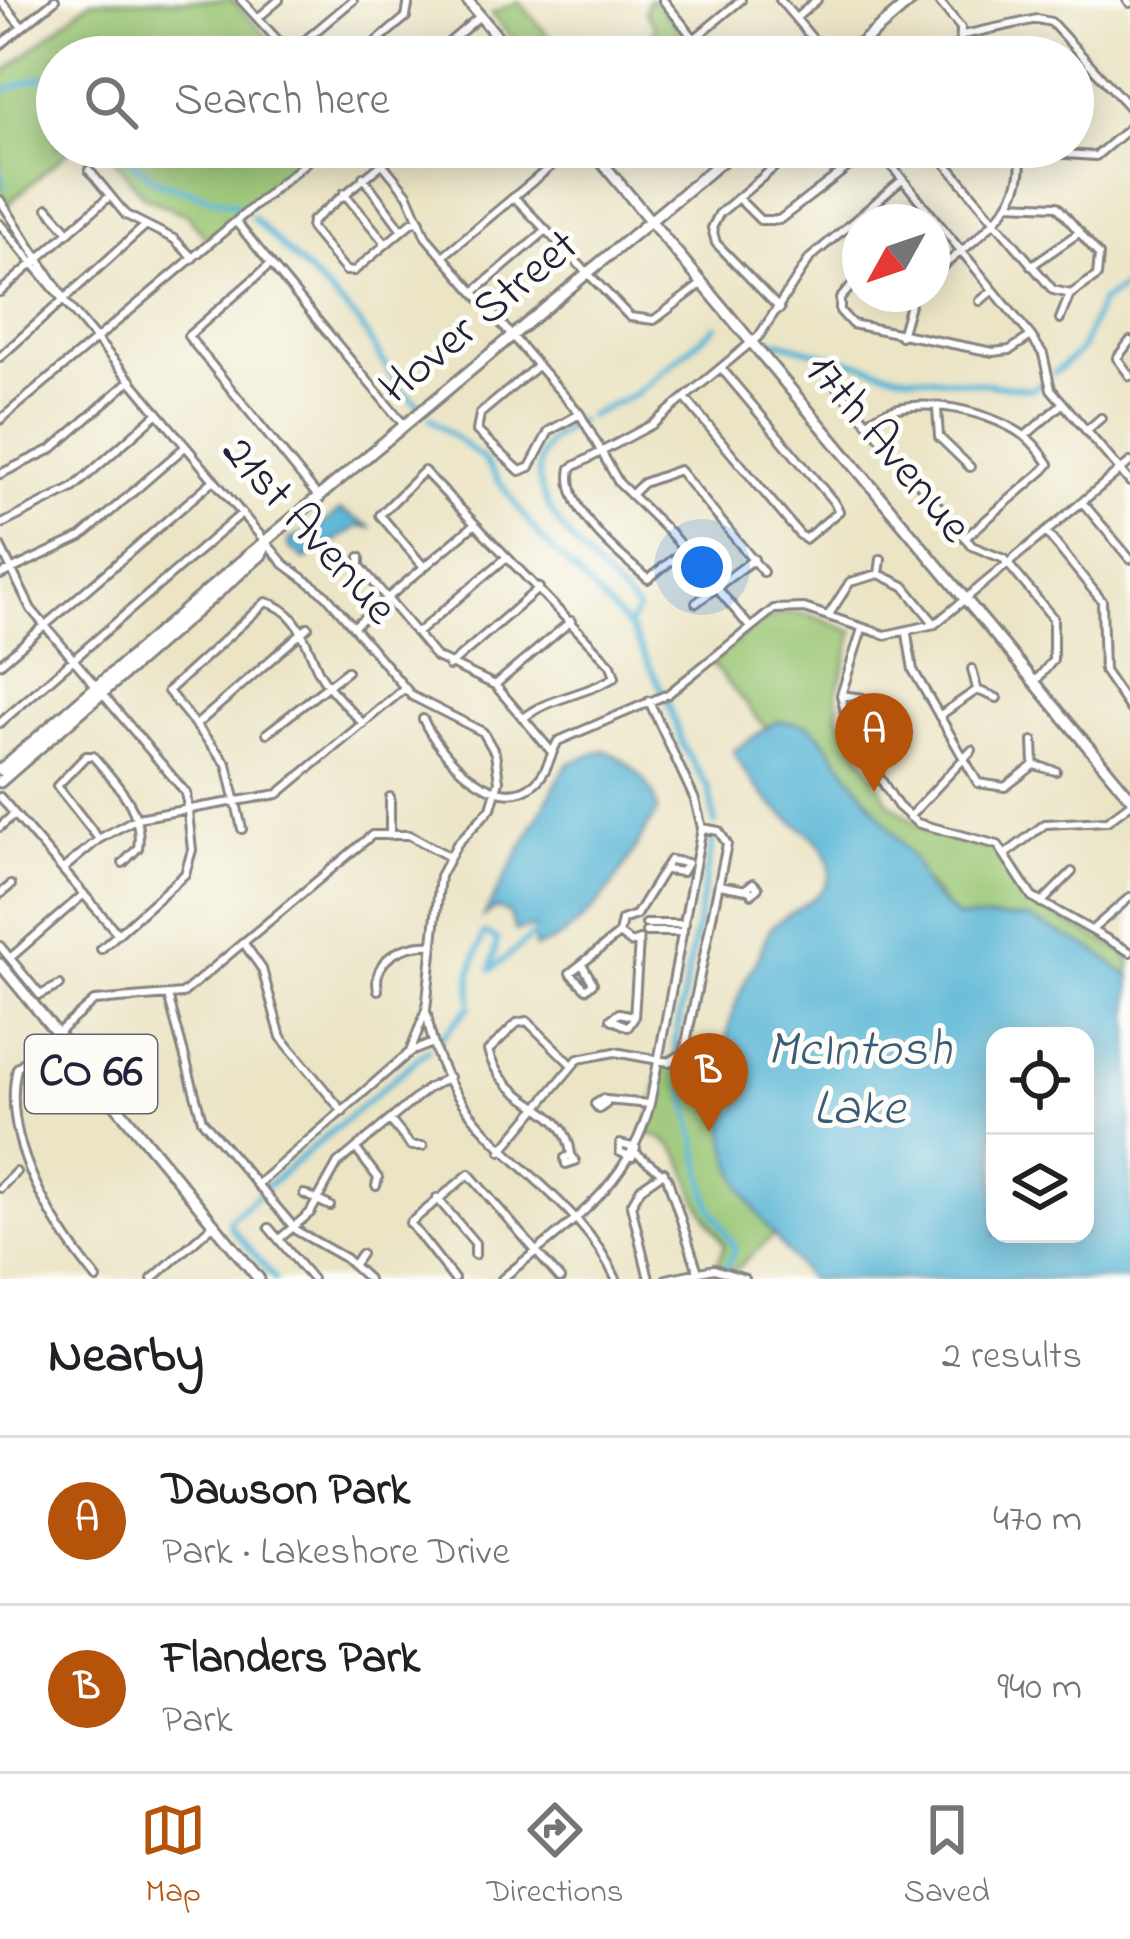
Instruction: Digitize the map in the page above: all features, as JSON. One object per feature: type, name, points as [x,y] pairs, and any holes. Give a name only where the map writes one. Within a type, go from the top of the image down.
[{"type":"main road","points":[[466,0],[497,36]]},
{"type":"main road","points":[[869,36],[912,0]]},
{"type":"main road","name":"17th Avenue","points":[[606,168],[1130,800]]},
{"type":"main road","name":"Hover Street","points":[[0,770],[714,168]]},
{"type":"main road","name":"Hover Street","points":[[0,782],[100,689]]},
{"type":"main road","name":"CO 66","points":[[5,961],[57,1033],[259,1279]]},
{"type":"street","points":[[0,0],[22,27]]},
{"type":"street","points":[[0,45],[55,0]]},
{"type":"street","points":[[241,0],[275,36]]},
{"type":"street","points":[[259,17],[279,0]]},
{"type":"street","points":[[312,36],[353,0]]},
{"type":"street","points":[[663,0],[692,36]]},
{"type":"street","points":[[698,36],[741,0]]},
{"type":"street","points":[[781,0],[811,36]]},
{"type":"street","points":[[796,18],[817,0]]},
{"type":"street","points":[[938,0],[963,35],[1037,19],[1051,22],[1064,36]]},
{"type":"street","points":[[383,36],[406,17],[410,2]]},
{"type":"street","points":[[457,36],[480,16]]},
{"type":"street","points":[[1094,69],[1130,108]]},
{"type":"street","points":[[1094,156],[1130,127]]},
{"type":"street","points":[[0,420],[300,168]]},
{"type":"street","points":[[373,168],[311,221],[311,228],[346,271],[354,271],[419,221]]},
{"type":"street","points":[[386,168],[443,256],[580,413],[631,496],[685,550],[749,626]]},
{"type":"street","points":[[443,256],[549,168]]},
{"type":"street","points":[[773,168],[715,220],[714,238],[760,295],[780,309]]},
{"type":"street","points":[[738,198],[760,220],[779,220],[847,168]]},
{"type":"street","points":[[891,168],[917,204]]},
{"type":"street","points":[[950,168],[1030,266],[1053,290],[1070,294]]},
{"type":"street","points":[[950,260],[994,223],[1008,204],[1019,168]]},
{"type":"street","points":[[89,170],[126,215],[174,239],[193,258]]},
{"type":"street","points":[[363,177],[402,230]]},
{"type":"street","points":[[685,550],[648,580],[590,522],[568,473],[574,464],[644,429],[752,342],[780,309],[810,258],[901,181]]},
{"type":"street","points":[[344,193],[386,244]]},
{"type":"street","points":[[0,292],[110,196]]},
{"type":"street","points":[[514,197],[623,312],[643,321],[659,318],[703,284]]},
{"type":"street","name":"21st Avenue","points":[[0,203],[65,301],[266,544],[322,591],[405,689],[482,732],[497,761],[497,790]]},
{"type":"street","points":[[1008,204],[1057,206],[1102,266],[1097,276],[1070,294],[1060,320]]},
{"type":"street","points":[[49,208],[69,232]]},
{"type":"street","points":[[12,218],[1,228],[36,259]]},
{"type":"street","points":[[236,222],[406,427]]},
{"type":"street","points":[[0,357],[145,226]]},
{"type":"street","name":"21st Avenue","points":[[1,228],[36,259],[65,301]]},
{"type":"street","points":[[473,292],[544,232]]},
{"type":"street","points":[[1030,266],[1080,232]]},
{"type":"street","points":[[950,241],[1031,336],[1043,354],[1051,388],[1130,482]]},
{"type":"street","points":[[271,264],[189,333],[320,499]]},
{"type":"street","points":[[980,301],[993,290]]},
{"type":"street","points":[[901,336],[908,312]]},
{"type":"street","points":[[833,318],[842,314],[852,324],[901,336],[1001,352],[1031,336]]},
{"type":"street","points":[[1130,340],[1117,358],[1130,376]]},
{"type":"street","points":[[537,366],[480,414],[477,431],[520,471],[530,466],[549,431],[580,413]]},
{"type":"street","points":[[685,398],[805,539],[833,518],[838,511],[833,501],[721,368]]},
{"type":"street","points":[[823,370],[965,538],[1009,565],[1054,623],[1053,660],[1035,682]]},
{"type":"street","points":[[0,475],[52,448],[130,380]]},
{"type":"street","points":[[1025,436],[1063,403]]},
{"type":"street","points":[[868,423],[891,406],[976,416],[1025,436],[1049,464],[965,538]]},
{"type":"street","points":[[937,409],[939,437],[970,467]]},
{"type":"street","points":[[0,525],[73,488],[158,413]]},
{"type":"street","points":[[1086,431],[1101,418]]},
{"type":"street","points":[[0,575],[81,537],[185,447]]},
{"type":"street","points":[[423,719],[467,773],[497,790],[532,786],[551,751],[580,727],[674,690],[749,626],[781,607],[862,629],[907,634],[935,624],[1130,462]]},
{"type":"street","points":[[631,496],[643,483],[679,470],[763,572]]},
{"type":"street","points":[[424,567],[380,514],[424,471],[611,665],[615,677],[551,699],[525,717]]},
{"type":"street","points":[[0,664],[214,481]]},
{"type":"street","points":[[1083,503],[1130,559]]},
{"type":"street","points":[[0,723],[241,514]]},
{"type":"street","points":[[352,627],[475,524]]},
{"type":"street","points":[[1047,533],[1102,601],[1104,670],[1130,709]]},
{"type":"street","points":[[0,546],[46,626],[178,779],[188,808],[192,850],[185,874],[101,950]]},
{"type":"street","points":[[360,556],[360,566],[449,666],[495,685],[525,717],[536,739],[551,751]]},
{"type":"street","points":[[417,633],[507,556]]},
{"type":"street","points":[[696,604],[754,559]]},
{"type":"street","points":[[879,574],[881,559]]},
{"type":"street","points":[[827,616],[843,587],[879,574],[904,586],[935,624]]},
{"type":"street","points":[[449,666],[539,588]]},
{"type":"street","points":[[242,829],[227,764],[169,688],[266,602],[284,610],[305,630],[330,686],[363,724]]},
{"type":"street","points":[[495,685],[571,621]]},
{"type":"street","points":[[862,629],[841,695],[849,730],[909,817],[941,833],[990,841],[1007,853],[1024,889],[1041,904],[1094,928],[1130,952]]},
{"type":"street","points":[[196,724],[305,630]]},
{"type":"street","points":[[907,634],[914,670],[978,783],[991,788],[1008,786],[1034,765]]},
{"type":"street","points":[[972,669],[977,690]]},
{"type":"street","points":[[267,734],[346,671]]},
{"type":"street","points":[[63,869],[99,839],[137,818],[263,800],[288,788],[405,689]]},
{"type":"street","points":[[939,716],[977,690]]},
{"type":"street","points":[[977,690],[997,698]]},
{"type":"street","points":[[841,695],[863,698]]},
{"type":"street","points":[[502,1279],[606,1191],[634,1153],[650,1104],[702,828],[695,800],[650,701]]},
{"type":"street","points":[[1033,742],[1034,765]]},
{"type":"street","points":[[909,817],[972,750]]},
{"type":"street","points":[[871,764],[895,751]]},
{"type":"street","points":[[99,839],[54,783],[89,753],[123,791],[137,818],[137,848],[124,863]]},
{"type":"street","points":[[1034,765],[1056,771]]},
{"type":"street","points":[[497,790],[491,808],[448,856],[436,890],[426,1010],[433,1043],[471,1117],[574,1219],[616,1279]]},
{"type":"street","points":[[0,797],[118,934]]},
{"type":"street","points":[[390,797],[390,831]]},
{"type":"street","points":[[1007,853],[1045,824],[1107,821],[1130,800]]},
{"type":"street","points":[[0,827],[14,814]]},
{"type":"street","points":[[501,1151],[571,1064],[604,1052],[676,1060],[687,1047],[726,839],[719,831],[702,828]]},
{"type":"street","points":[[6,1136],[13,1075],[94,1001],[109,996],[169,999],[190,988],[372,835],[390,831],[448,856]]},
{"type":"street","points":[[582,964],[620,934],[622,920],[636,915],[666,869]]},
{"type":"street","points":[[1041,904],[1072,872]]},
{"type":"street","points":[[0,894],[11,884]]},
{"type":"street","points":[[719,885],[747,890]]},
{"type":"street","points":[[5,961],[84,894]]},
{"type":"street","points":[[1094,928],[1130,897]]},
{"type":"street","points":[[636,915],[646,928]]},
{"type":"street","points":[[646,928],[684,928]]},
{"type":"street","points":[[634,1016],[639,940],[646,928]]},
{"type":"street","points":[[620,934],[631,943],[639,940]]},
{"type":"street","points":[[243,942],[262,969],[281,1037],[343,1112]]},
{"type":"street","points":[[378,990],[377,976],[391,956],[407,946],[431,945]]},
{"type":"street","points":[[0,946],[5,961],[40,995],[60,986]]},
{"type":"street","points":[[169,999],[197,1111],[293,1226],[354,1264],[368,1279]]},
{"type":"street","points":[[410,1052],[426,1010]]},
{"type":"street","points":[[571,1064],[527,1021],[490,1046],[489,1056],[504,1086],[564,1129],[571,1154]]},
{"type":"street","points":[[258,1184],[410,1052],[433,1043]]},
{"type":"street","points":[[279,1239],[318,1201],[337,1165],[449,1077]]},
{"type":"street","points":[[606,1100],[650,1104]]},
{"type":"street","points":[[390,1120],[411,1146],[423,1146]]},
{"type":"street","points":[[356,1149],[378,1178],[376,1186]]},
{"type":"street","points":[[9,1152],[16,1172],[97,1279]]},
{"type":"street","points":[[634,1153],[664,1172],[698,1272]]},
{"type":"street","points":[[0,1188],[16,1172]]},
{"type":"street","points":[[649,1279],[631,1205],[638,1191],[664,1172]]},
{"type":"street","points":[[454,1279],[410,1227],[437,1198],[472,1175],[560,1279]]},
{"type":"street","points":[[304,1194],[330,1206]]},
{"type":"street","points":[[437,1198],[475,1243],[475,1255]]},
{"type":"street","points":[[152,1279],[214,1224]]},
{"type":"street","points":[[269,1228],[312,1279]]},
{"type":"street","points":[[354,1264],[361,1253]]},
{"type":"street","points":[[672,1278],[724,1269],[746,1279]]},
{"type":"green space","points":[[91,0],[232,0],[267,36],[48,36]]},
{"type":"green space","points":[[648,0],[656,0],[686,36],[653,36],[656,28],[645,12]]},
{"type":"green space","points":[[519,1],[548,36],[510,36],[491,14]]},
{"type":"green space","points":[[36,46],[36,168],[49,168],[8,204],[0,192],[0,76]]},
{"type":"green space","points":[[121,168],[293,168],[208,240],[187,215],[144,197]]},
{"type":"green space","points":[[784,612],[807,614],[854,632],[837,693],[838,716],[889,802],[927,833],[997,850],[1028,901],[1121,951],[1130,959],[1130,977],[1093,949],[1028,918],[957,918],[920,875],[820,735],[794,724],[765,727],[711,663],[758,623]]},
{"type":"green space","points":[[686,1057],[691,1079],[723,1074],[735,1172],[775,1234],[735,1270],[717,1265],[724,1245],[677,1151],[648,1133],[662,1066]]},
{"type":"water","points":[[340,510],[373,528],[359,526],[305,560],[288,546],[289,540],[320,527]]},
{"type":"water","name":"McIntosh Lake","points":[[777,721],[808,725],[914,860],[928,891],[957,918],[1028,918],[1093,949],[1130,977],[1130,1279],[809,1279],[770,1230],[743,1189],[729,1151],[722,1096],[727,1039],[733,1012],[768,933],[822,891],[830,872],[819,843],[752,781],[733,751]]},
{"type":"water","points":[[604,750],[639,774],[652,792],[657,811],[592,910],[557,939],[535,948],[534,927],[516,931],[509,913],[497,908],[484,916],[567,764]]},
{"type":"waterway","points":[[0,92],[36,79]]},
{"type":"waterway","points":[[0,168],[7,187]]},
{"type":"waterway","points":[[141,168],[158,182],[243,207]]},
{"type":"waterway","points":[[252,217],[358,321],[401,390],[419,405]]},
{"type":"waterway","points":[[1054,373],[1081,350],[1100,303],[1130,282]]},
{"type":"waterway","points":[[589,416],[637,393],[716,326]]},
{"type":"waterway","points":[[771,340],[898,374],[1032,389],[1043,382]]},
{"type":"waterway","points":[[430,418],[483,459],[539,536],[631,629],[663,692]]},
{"type":"waterway","points":[[579,421],[550,441],[539,465],[542,490],[574,544],[638,610],[628,627]]},
{"type":"waterway","points":[[667,699],[683,746],[709,789],[715,823]]},
{"type":"waterway","points":[[677,1055],[675,1042],[714,834]]},
{"type":"waterway","points":[[471,999],[471,972],[484,933],[497,939],[491,970],[537,932]]},
{"type":"waterway","points":[[440,1039],[470,1006]]},
{"type":"waterway","points":[[266,1187],[428,1050]]},
{"type":"waterway","points":[[680,1064],[709,1203],[735,1249],[727,1266]]},
{"type":"waterway","points":[[258,1195],[229,1220],[230,1226],[275,1279]]},
{"type":"place","name":"Dawson Park","points":[[874,792]]},
{"type":"place","name":"Flanders Park","points":[[709,1132]]}]
